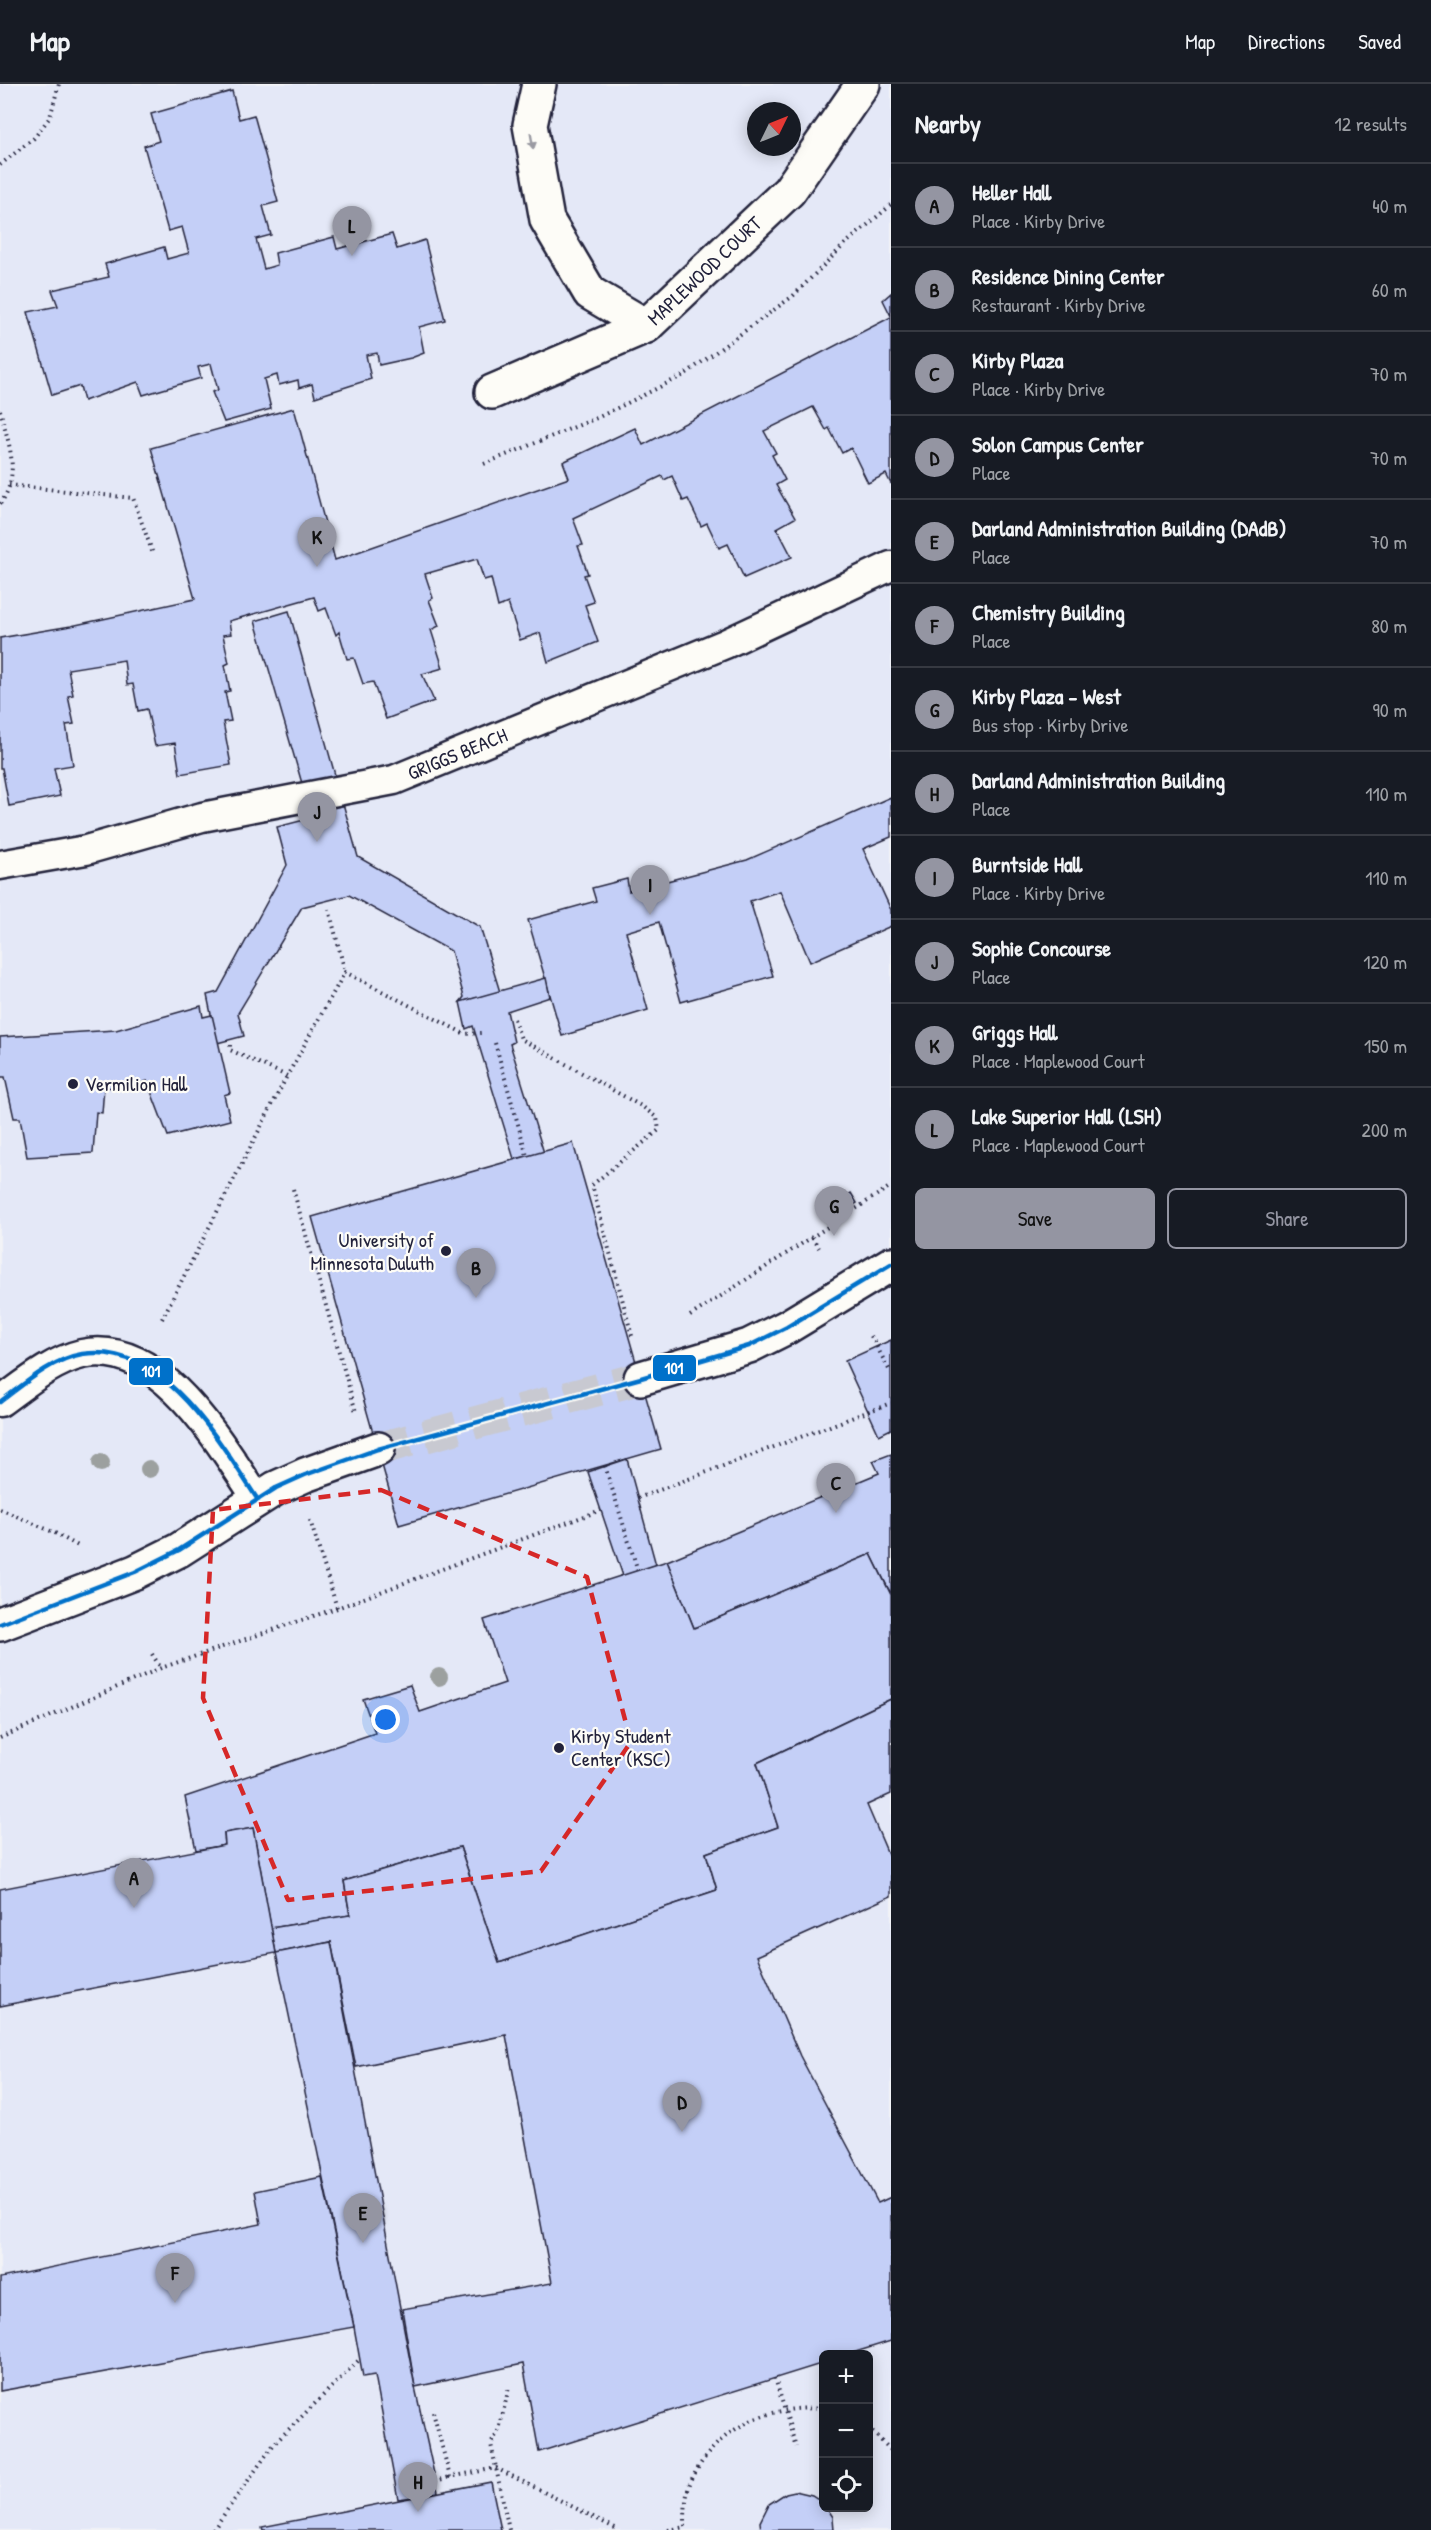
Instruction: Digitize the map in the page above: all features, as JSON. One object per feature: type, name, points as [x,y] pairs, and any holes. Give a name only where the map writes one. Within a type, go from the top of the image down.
[{"type":"street","points":[[538,84],[530,124],[547,220],[590,293],[646,326]]},
{"type":"street","name":"MAPLEWOOD COURT","points":[[492,392],[646,326],[789,191],[862,84]]},
{"type":"street","points":[[640,1378],[749,1346],[787,1327],[891,1264]]},
{"type":"street","points":[[0,1624],[135,1572],[179,1550],[276,1488],[378,1449]]},
{"type":"lane","name":"GRIGGS BEACH","points":[[0,865],[86,849],[202,817],[394,780],[725,644],[891,566]]},
{"type":"lane","points":[[0,1402],[56,1364],[83,1354],[109,1353],[137,1360],[170,1384],[198,1416],[258,1500]]},
{"type":"path","points":[[0,165],[34,138],[50,117],[59,84]]},
{"type":"path","points":[[484,464],[599,417],[684,375],[793,296],[845,244],[891,205]]},
{"type":"path","points":[[0,410],[14,464],[9,485],[0,504]]},
{"type":"path","points":[[9,485],[133,498],[153,554]]},
{"type":"path","points":[[162,1319],[287,1076],[345,972],[328,909]]},
{"type":"path","points":[[345,972],[465,1034],[481,1033]]},
{"type":"path","points":[[514,1019],[520,1039],[643,1107],[657,1118],[658,1130],[592,1185],[634,1341]]},
{"type":"path","points":[[495,1043],[527,1156]]},
{"type":"path","points":[[230,1045],[230,1050],[287,1076]]},
{"type":"path","points":[[689,1317],[891,1186]]},
{"type":"path","points":[[293,1189],[359,1421]]},
{"type":"path","points":[[812,1237],[819,1248]]},
{"type":"path","points":[[614,1268],[621,1266]]},
{"type":"path","points":[[871,1336],[891,1372]]},
{"type":"path","points":[[638,1498],[891,1403]]},
{"type":"path","points":[[605,1466],[638,1571]]},
{"type":"path","points":[[0,1509],[53,1532],[86,1551]]},
{"type":"path","points":[[0,1738],[161,1668],[337,1608],[601,1510]]},
{"type":"path","points":[[308,1514],[337,1608]]},
{"type":"path","points":[[152,1654],[161,1668]]},
{"type":"path","points":[[213,2530],[274,2444],[359,2360]]},
{"type":"path","points":[[775,2378],[795,2446]]},
{"type":"path","points":[[509,2387],[499,2430],[491,2444],[509,2530]]},
{"type":"path","points":[[668,2530],[685,2527],[690,2483],[708,2452],[722,2438],[737,2426],[775,2411],[819,2409]]},
{"type":"path","points":[[433,2412],[450,2477]]},
{"type":"path","points":[[873,2433],[891,2450]]},
{"type":"path","points":[[435,2481],[496,2468],[619,2530]]},
{"type":"highlighted area","points":[[381,1490],[587,1577],[631,1742],[541,1871],[288,1900],[203,1698],[213,1510]]},
{"type":"shaded area","name":"University of Minnesota Duluth","points":[[0,84],[891,84],[891,2530],[0,2530]]},
{"type":"building","points":[[232,91],[239,119],[254,115],[278,202],[263,206],[271,235],[256,239],[264,269],[277,265],[275,253],[334,237],[337,249],[392,234],[397,249],[425,240],[445,320],[419,327],[424,353],[379,365],[377,353],[366,355],[371,379],[315,397],[312,384],[299,388],[298,380],[279,385],[277,375],[264,379],[271,409],[224,422],[212,392],[218,390],[211,364],[198,367],[201,378],[143,395],[138,382],[84,401],[80,386],[52,395],[28,312],[58,306],[52,290],[109,277],[105,264],[164,247],[167,259],[189,253],[182,227],[168,231],[144,146],[159,141],[151,114]]},
{"type":"building","points":[[891,293],[891,316],[883,300]]},
{"type":"building","points":[[891,317],[891,484],[886,474],[868,483],[851,448],[842,453],[829,428],[826,430],[813,407],[764,431],[776,453],[772,455],[785,480],[776,485],[795,518],[777,528],[792,557],[744,578],[728,544],[719,548],[707,523],[701,526],[688,499],[683,501],[672,476],[664,480],[662,476],[573,518],[583,545],[578,546],[588,574],[584,575],[594,602],[585,605],[598,642],[548,662],[540,633],[520,640],[508,603],[498,607],[491,578],[484,580],[477,559],[425,574],[433,598],[429,600],[439,626],[431,630],[443,668],[422,674],[434,701],[386,719],[373,682],[363,684],[354,658],[347,659],[339,632],[336,635],[326,608],[319,611],[314,597],[229,621],[231,634],[223,635],[229,663],[225,665],[230,691],[225,692],[231,721],[223,722],[231,765],[180,774],[175,743],[155,746],[147,709],[138,711],[133,684],[127,685],[124,660],[68,669],[73,695],[68,696],[74,724],[66,725],[73,765],[54,768],[60,796],[9,806],[2,768],[0,768],[0,638],[71,626],[195,599],[151,448],[294,408],[335,560],[569,478],[563,462],[635,428],[643,445]]},
{"type":"building","points":[[289,611],[358,857],[480,927],[500,992],[460,1002],[464,997],[451,951],[349,895],[302,907],[238,1013],[244,1036],[217,1043],[207,995],[218,992],[287,865],[277,827],[312,818],[255,621]]},
{"type":"building","points":[[891,797],[891,837],[863,849],[891,910],[891,926],[810,962],[780,891],[750,901],[773,976],[681,1002],[659,922],[626,932],[648,1010],[562,1036],[528,920],[596,901],[592,888],[627,879],[629,891],[747,860]]},
{"type":"building","points":[[546,978],[550,997],[507,1011],[514,1042],[510,1044],[544,1153],[514,1159],[473,1026],[466,1029],[460,1002]]},
{"type":"building","name":"Vermilion Hall","points":[[201,1006],[203,1017],[212,1015],[230,1093],[224,1095],[230,1120],[168,1136],[147,1081],[127,1089],[104,1087],[102,1113],[96,1112],[93,1153],[27,1157],[20,1118],[14,1118],[5,1077],[0,1077],[0,1037],[116,1030]]},
{"type":"building","points":[[573,1143],[661,1449],[399,1525],[312,1217]]},
{"type":"building","points":[[851,1193],[857,1203],[839,1214],[833,1205]]},
{"type":"building","points":[[891,1340],[891,1429],[879,1435],[845,1361]]},
{"type":"building","points":[[891,1454],[891,1594],[871,1554],[694,1628],[667,1561],[879,1473],[873,1461]]},
{"type":"building","points":[[627,1459],[656,1565],[623,1576],[588,1472]]},
{"type":"building","name":"Kirby Student Center (KSC)","points":[[871,1554],[891,1595],[891,1699],[757,1763],[778,1827],[706,1853],[717,1890],[499,1963],[460,1847],[344,1881],[350,1915],[271,1928],[253,1828],[224,1833],[225,1845],[196,1850],[185,1797],[375,1733],[363,1699],[410,1685],[420,1712],[505,1683],[484,1620],[667,1561],[694,1628]]},
{"type":"building","points":[[891,1699],[891,1794],[867,1805],[891,1861],[891,1896],[757,1956],[800,2056],[878,2203],[891,2197],[891,2341],[862,2350],[819,2350],[819,2365],[539,2452],[523,2364],[415,2387],[402,2309],[552,2283],[506,2035],[356,2067],[331,1942],[276,1953],[271,1928],[350,1915],[344,1881],[460,1847],[499,1963],[717,1890],[706,1853],[778,1827],[757,1763]]},
{"type":"building","points":[[253,1828],[276,1953],[0,2006],[0,1889],[225,1845],[224,1833]]},
{"type":"building","points":[[331,1942],[415,2387],[438,2492],[413,2497],[398,2499],[375,2375],[363,2377],[276,1953]]},
{"type":"building","points":[[322,2177],[354,2327],[0,2391],[0,2278],[261,2224],[255,2191]]},
{"type":"building","points":[[491,2482],[501,2530],[263,2530],[262,2527]]},
{"type":"building","points":[[795,2491],[812,2495],[819,2500],[819,2512],[830,2512],[833,2517],[834,2530],[761,2530],[760,2522],[769,2504],[786,2493]]},
{"type":"tunnel","points":[[378,1449],[641,1378]]},
{"type":"transit line","name":"101","points":[[0,1624],[135,1572],[179,1550],[276,1488],[305,1475],[378,1449],[641,1378],[749,1346],[787,1327],[891,1264]]},
{"type":"transit line","name":"101","points":[[0,1402],[39,1373],[71,1357],[82,1354],[112,1354],[139,1363],[164,1379],[207,1425],[258,1500]]},
{"type":"place","name":"Lake Superior Hall (LSH)","points":[[352,256]]},
{"type":"place","name":"Griggs Hall","points":[[317,567]]},
{"type":"place","name":"Sophie Concourse","points":[[317,842]]},
{"type":"place","name":"Burntside Hall","points":[[650,915]]},
{"type":"place","name":"Vermilion Hall","points":[[73,1084]]},
{"type":"place","name":"Kirby Plaza - West","points":[[834,1236]]},
{"type":"place","name":"University of Minnesota Duluth","points":[[446,1251]]},
{"type":"place","name":"Residence Dining Center","points":[[476,1298]]},
{"type":"place","name":"Kirby Plaza","points":[[836,1513]]},
{"type":"place","name":"Kirby Student Center (KSC)","points":[[559,1748]]},
{"type":"place","name":"Heller Hall","points":[[134,1908]]},
{"type":"place","name":"Solon Campus Center","points":[[682,2132]]},
{"type":"place","name":"Darland Administration Building (DAdB)","points":[[363,2243]]},
{"type":"place","name":"Chemistry Building","points":[[175,2303]]},
{"type":"place","name":"Darland Administration Building","points":[[418,2512]]}]
